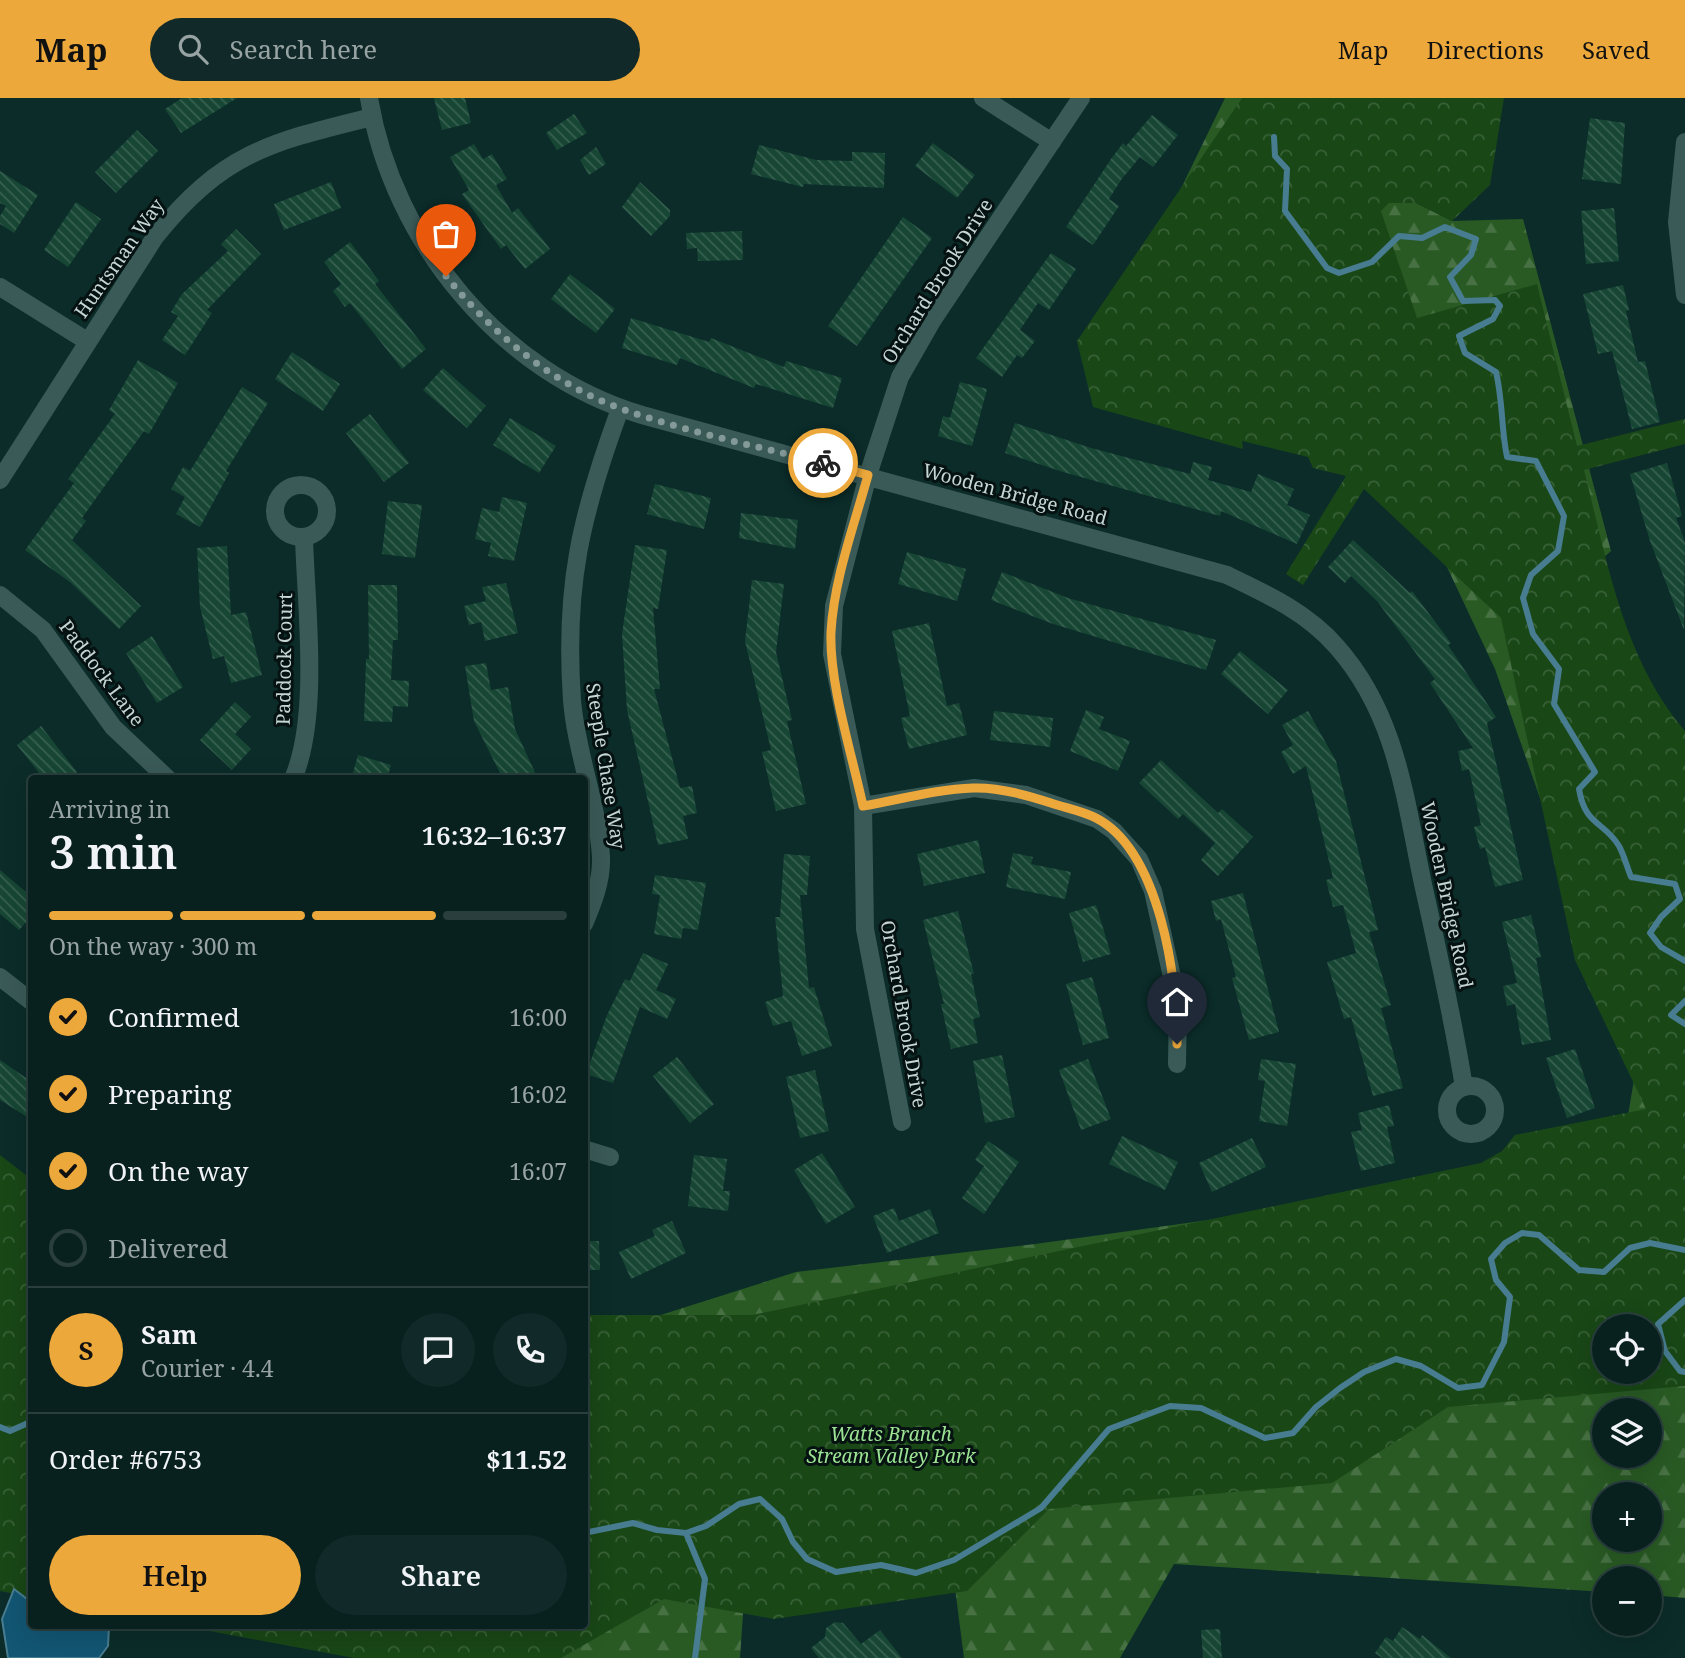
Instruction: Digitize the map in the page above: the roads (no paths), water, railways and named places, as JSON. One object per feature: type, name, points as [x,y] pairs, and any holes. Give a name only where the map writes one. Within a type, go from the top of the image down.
[{"type":"street","name":"Wooden Bridge Road","points":[[369,98],[372,117],[393,185],[407,215],[433,258],[493,329],[532,360],[620,409],[1227,575],[1285,603],[1336,646],[1370,691],[1392,739],[1454,1026],[1464,1087]]},
{"type":"street","points":[[983,98],[1052,142]]},
{"type":"street","name":"Orchard Brook Drive","points":[[902,1122],[865,929],[863,806],[835,674],[831,632],[839,579],[889,404],[915,349],[1081,98]]},
{"type":"street","name":"Huntsman Way","points":[[0,480],[155,237],[181,204],[229,165],[278,141],[372,117]]},
{"type":"street","points":[[1685,142],[1677,222],[1685,295]]},
{"type":"street","points":[[0,287],[87,341]]},
{"type":"street","name":"Steeple Chase Way","points":[[585,775],[572,704],[570,594],[587,506],[620,409]]},
{"type":"street","name":"Paddock Court","points":[[294,775],[303,741],[307,708],[304,538]]},
{"type":"street","name":"Paddock Lane","points":[[0,595],[43,630],[113,727],[164,775]]},
{"type":"street","points":[[863,806],[974,788],[1027,795],[1097,818],[1114,831],[1139,859],[1153,891],[1178,1004],[1177,1064]]},
{"type":"street","name":"Steeple Chase Way","points":[[588,789],[601,858],[595,898],[588,915]]},
{"type":"street","points":[[0,977],[28,999]]},
{"type":"street","points":[[588,1150],[610,1157]]},
{"type":"water","points":[[14,1589],[28,1600],[28,1629],[109,1629],[108,1646],[99,1658],[8,1658],[2,1619]]},
{"type":"waterway","points":[[1274,137],[1275,156],[1287,169],[1285,211],[1327,268],[1339,273],[1372,262],[1399,236],[1422,238],[1445,227],[1476,239],[1471,255],[1450,277],[1463,301],[1495,300],[1500,306],[1493,319],[1459,336],[1465,353],[1496,372],[1507,457],[1536,461],[1564,516],[1558,551],[1531,575],[1523,598],[1533,634],[1559,669],[1554,704],[1595,772],[1579,789],[1586,810],[1619,846],[1631,877],[1675,884],[1680,899],[1661,917],[1650,933],[1661,947],[1685,961]]},
{"type":"waterway","points":[[1685,1001],[1671,1015],[1685,1024]]},
{"type":"waterway","points":[[588,1532],[633,1523],[657,1530],[686,1533],[706,1526],[739,1504],[760,1499],[782,1519],[793,1542],[807,1559],[836,1572],[881,1565],[916,1573],[954,1560],[1041,1508],[1109,1429],[1170,1406],[1201,1408],[1265,1438],[1293,1433],[1316,1407],[1340,1388],[1364,1372],[1396,1359],[1421,1366],[1458,1388],[1482,1385],[1504,1342],[1510,1297],[1496,1280],[1491,1259],[1505,1243],[1522,1233],[1539,1235],[1579,1270],[1604,1272],[1630,1248],[1650,1243],[1685,1250]]},
{"type":"waterway","points":[[1685,1300],[1658,1324],[1665,1351],[1680,1371],[1685,1372]]},
{"type":"waterway","points":[[0,1427],[10,1431],[28,1423]]},
{"type":"waterway","points":[[686,1533],[705,1579],[695,1658]]},
{"type":"park label","name":"Watts Branch Stream Valley Park","points":[[891,1445]]}]
